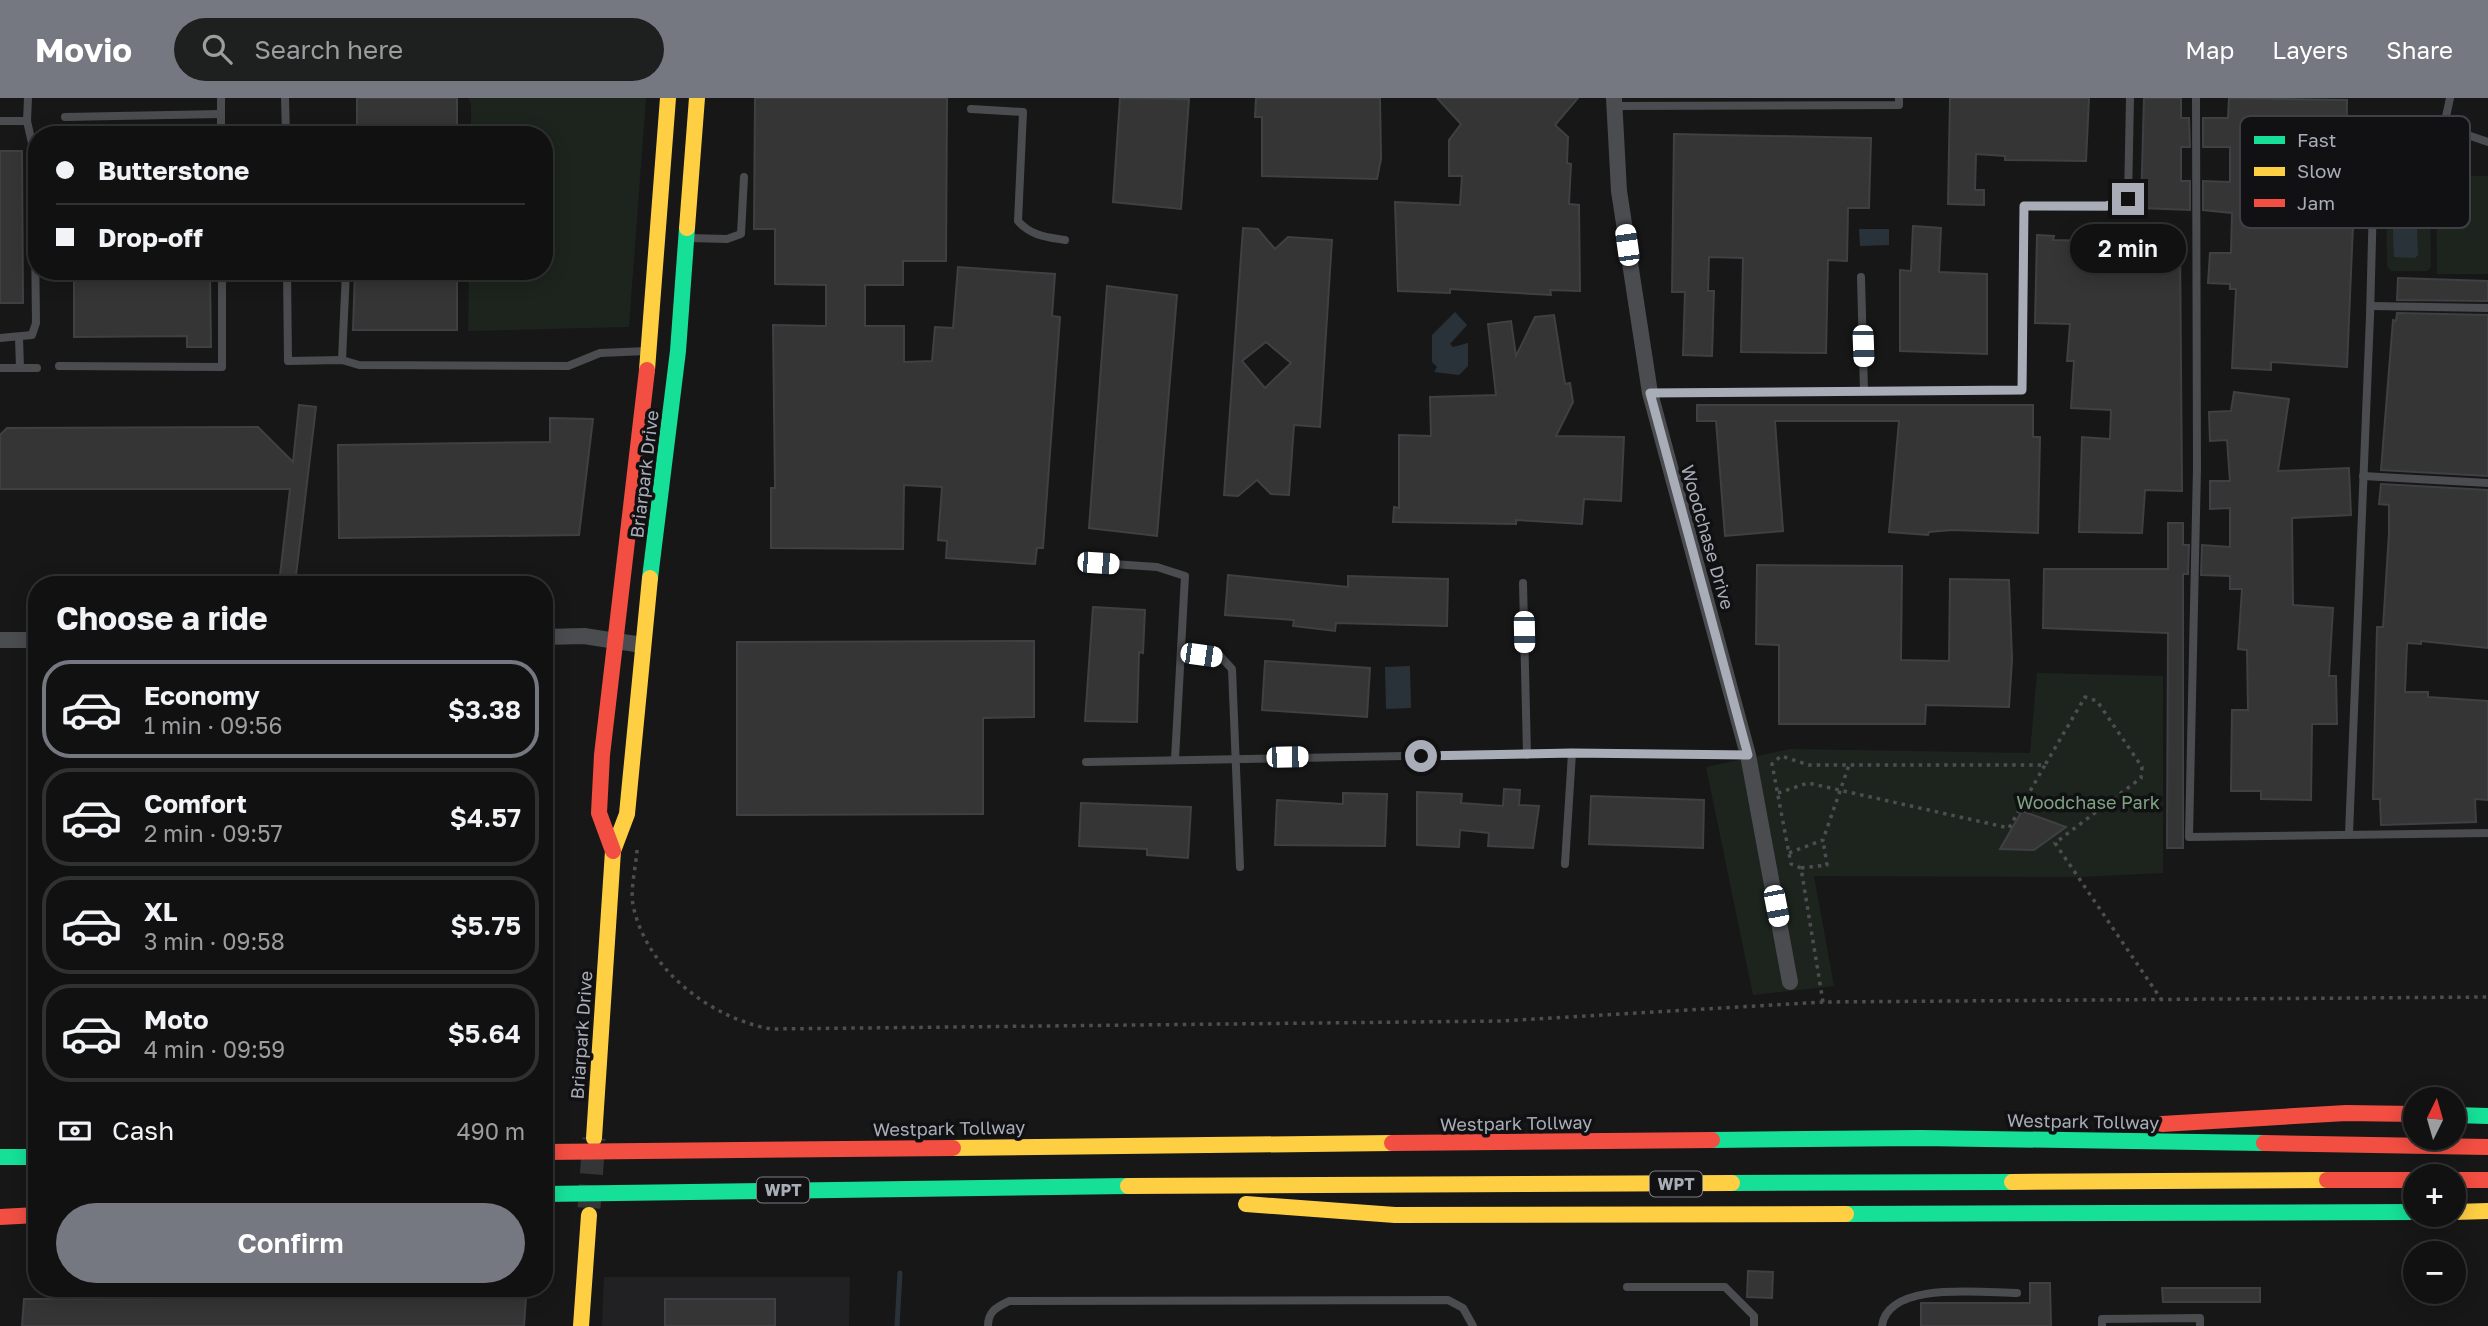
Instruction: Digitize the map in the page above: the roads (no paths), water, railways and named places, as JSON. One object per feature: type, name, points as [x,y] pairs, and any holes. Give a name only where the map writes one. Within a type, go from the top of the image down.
[{"type":"main road","name":"Briarpark Drive","points":[[613,851],[599,813],[614,640],[649,351],[668,98]]},
{"type":"main road","name":"Briarpark Drive","points":[[594,1138],[613,851],[627,814],[642,645],[678,351],[697,98]]},
{"type":"main road","points":[[649,351],[678,351]]},
{"type":"main road","points":[[1921,1138],[2346,1113],[2403,1114]]},
{"type":"main road","points":[[2466,1115],[2488,1116]]},
{"type":"main road","name":"Westpark Tollway","points":[[553,1152],[1921,1138],[2488,1147]]},
{"type":"main road","points":[[0,1157],[28,1157]]},
{"type":"main road","name":"WPT","points":[[553,1194],[1023,1187],[2403,1180]]},
{"type":"main road","points":[[2466,1180],[2488,1180]]},
{"type":"main road","points":[[1023,1187],[1395,1214],[2403,1212]]},
{"type":"main road","points":[[2466,1212],[2488,1212]]},
{"type":"main road","points":[[0,1217],[28,1215]]},
{"type":"main road","points":[[581,1326],[589,1216]]},
{"type":"street","name":"Woodchase Drive","points":[[1614,102],[1619,191],[1650,393],[1748,755],[1790,982]]},
{"type":"street","points":[[553,637],[614,640],[642,645]]},
{"type":"street","points":[[0,640],[28,640]]},
{"type":"lane","points":[[28,98],[28,126]]},
{"type":"lane","points":[[220,98],[221,126]]},
{"type":"lane","points":[[285,98],[286,126]]},
{"type":"lane","points":[[1614,102],[1899,105],[1899,98]]},
{"type":"lane","points":[[1650,393],[2022,390],[2024,206],[2106,206],[2128,199],[2130,98]]},
{"type":"lane","points":[[2196,98],[2197,468],[2189,837],[2488,833]]},
{"type":"lane","points":[[2446,116],[2450,98]]},
{"type":"lane","points":[[971,109],[1023,112],[1018,221],[1026,230],[1041,237],[1065,240]]},
{"type":"lane","points":[[65,117],[221,114]]},
{"type":"lane","points":[[0,121],[27,121]]},
{"type":"lane","points":[[2470,135],[2488,142]]},
{"type":"lane","points":[[688,238],[727,239],[741,234],[744,177]]},
{"type":"lane","points":[[2349,834],[2373,228]]},
{"type":"lane","points":[[1861,277],[1864,391]]},
{"type":"lane","points":[[0,338],[32,335],[36,323],[35,280]]},
{"type":"lane","points":[[59,366],[222,367],[222,280]]},
{"type":"lane","points":[[287,280],[288,361],[342,360],[359,365],[568,366],[600,353],[649,351]]},
{"type":"lane","points":[[342,360],[346,280]]},
{"type":"lane","points":[[2371,306],[2488,309]]},
{"type":"lane","points":[[19,338],[19,368]]},
{"type":"lane","points":[[0,368],[37,368]]},
{"type":"lane","points":[[2363,476],[2488,483]]},
{"type":"lane","points":[[1098,563],[1157,567],[1185,576],[1175,759]]},
{"type":"lane","points":[[1523,583],[1527,755]]},
{"type":"lane","points":[[1182,652],[1221,657],[1232,669],[1240,867]]},
{"type":"lane","points":[[1086,762],[1572,753],[1748,755]]},
{"type":"lane","points":[[1565,864],[1572,753]]},
{"type":"lane","points":[[1627,1287],[1725,1286],[1754,1316],[1754,1326]]},
{"type":"lane","points":[[1882,1326],[1891,1307],[1905,1298],[1925,1293],[2017,1293]]},
{"type":"lane","points":[[988,1326],[988,1318],[995,1307],[1009,1301],[1448,1300],[1463,1308],[1473,1326]]},
{"type":"lane","points":[[2102,1326],[2102,1319],[2200,1318],[2200,1326]]},
{"type":"waterway","points":[[897,1326],[900,1273]]},
{"type":"tunnel","points":[[589,1208],[594,1138]]},
{"type":"park label","name":"Woodchase Park","points":[[2088,802]]}]
